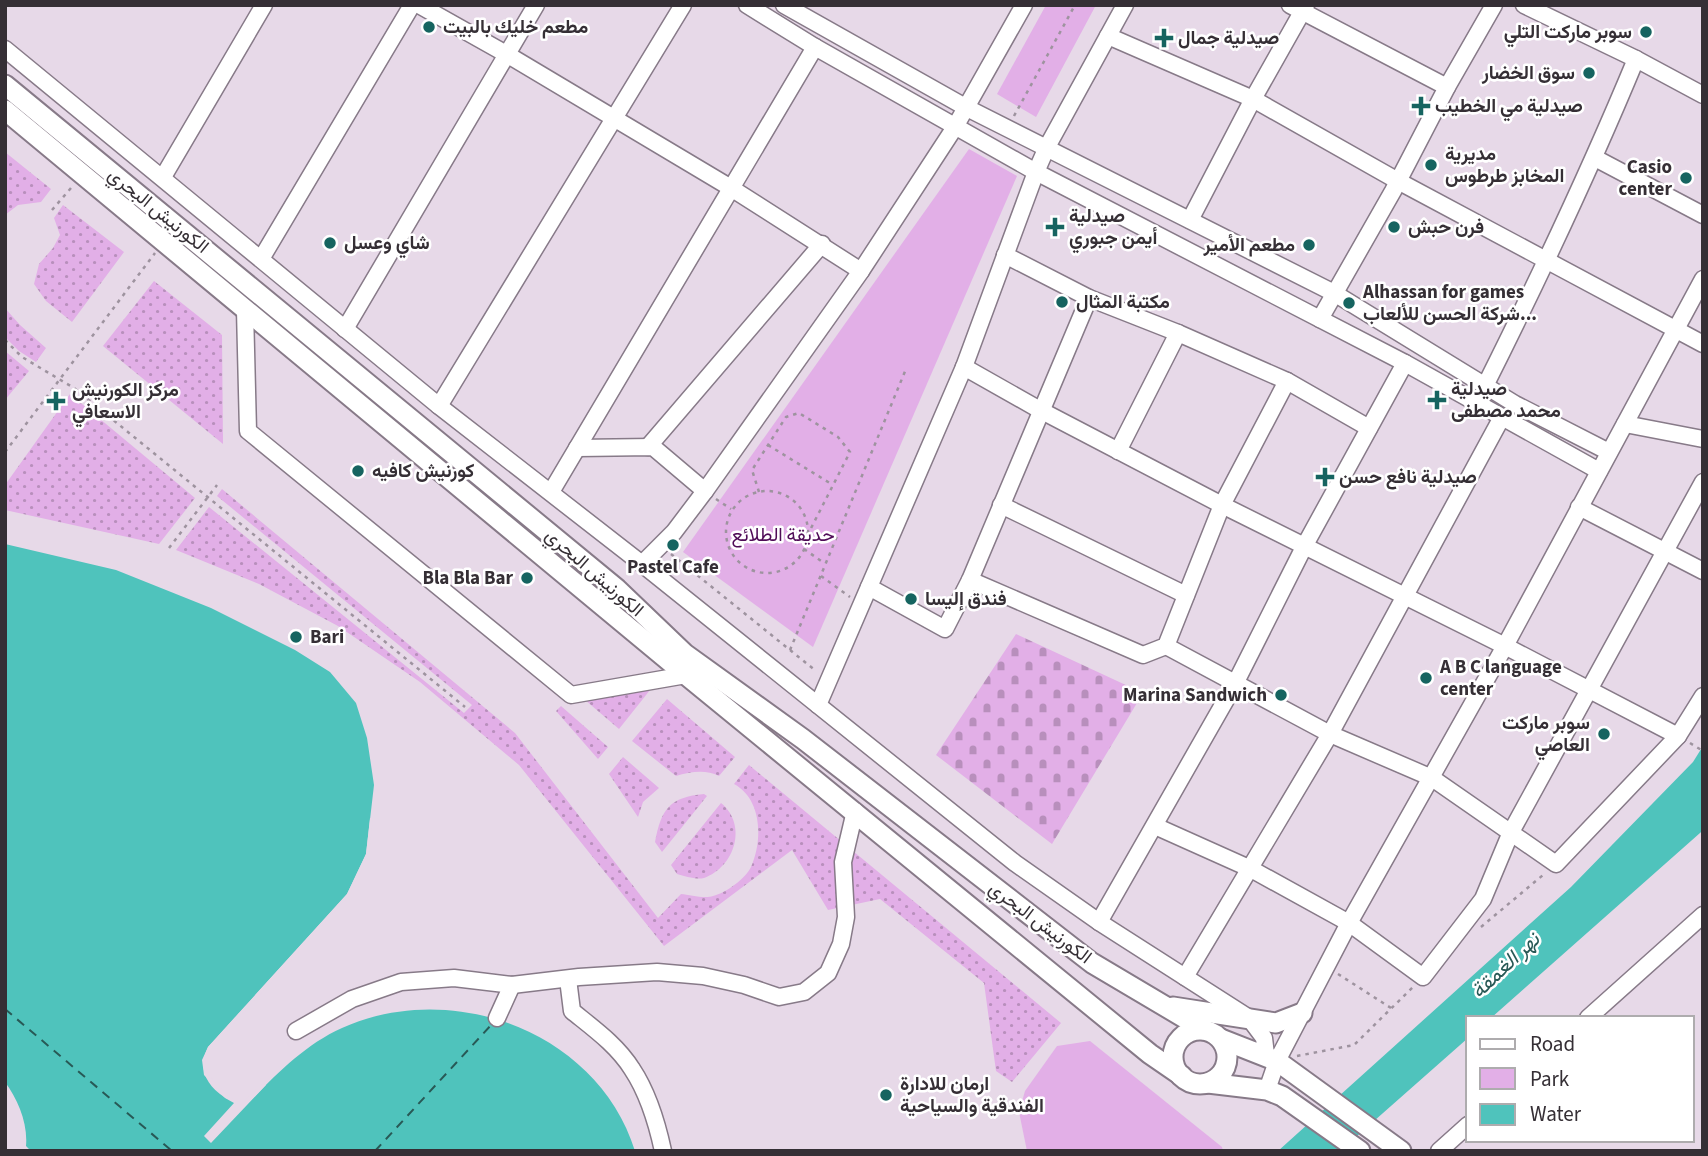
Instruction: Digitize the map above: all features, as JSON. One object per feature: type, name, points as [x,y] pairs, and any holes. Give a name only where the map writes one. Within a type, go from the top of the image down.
[{"type":"main road","name":"الكورنيش البحري","points":[[5,85],[617,589],[685,654],[803,739],[1092,963],[1213,1035],[1272,1058],[1394,1146]]},
{"type":"main road","name":"الكورنيش البحري","points":[[5,110],[686,675],[1150,1054],[1182,1076]]},
{"type":"main road","points":[[1161,1005],[1281,1022],[1302,1013]]},
{"type":"main road","points":[[1208,1083],[1217,1078],[1224,1069],[1226,1049],[1213,1035],[1186,1033],[1179,1040],[1174,1059],[1182,1076],[1199,1084],[1274,1093],[1360,1151]]},
{"type":"street","points":[[163,177],[264,5]]},
{"type":"street","points":[[261,259],[412,5]]},
{"type":"street","points":[[419,5],[731,188],[861,271]]},
{"type":"street","points":[[345,329],[536,5]]},
{"type":"street","points":[[439,406],[683,5]]},
{"type":"street","points":[[747,5],[815,47],[1036,172],[1405,363],[1599,471]]},
{"type":"street","points":[[784,5],[967,108],[1334,293],[1515,404],[1609,452]]},
{"type":"street","points":[[818,705],[964,367],[1036,172],[1125,5]]},
{"type":"street","points":[[1320,319],[1494,5]]},
{"type":"street","points":[[1524,5],[1703,95]]},
{"type":"street","points":[[642,564],[674,532],[705,491],[861,271],[967,108],[1022,6]]},
{"type":"street","points":[[1190,220],[1299,8],[1447,87]]},
{"type":"street","points":[[1108,36],[1253,99],[1398,181],[1703,344]]},
{"type":"street","points":[[551,492],[815,47]]},
{"type":"street","points":[[5,49],[439,406],[642,564],[1015,863],[1099,922],[1249,1018],[1264,1038],[1272,1058],[1274,1093]]},
{"type":"street","points":[[1485,386],[1548,260],[1595,158],[1636,59]]},
{"type":"street","points":[[1595,158],[1703,215]]},
{"type":"street","points":[[648,447],[822,244]]},
{"type":"street","points":[[1005,255],[1089,298],[1178,333],[1287,381],[1369,428]]},
{"type":"street","points":[[1272,1058],[1302,1013],[1349,923],[1505,646],[1703,279]]},
{"type":"street","points":[[869,587],[945,629],[970,580],[1089,298]]},
{"type":"street","points":[[245,310],[248,431],[570,695],[686,675]]},
{"type":"street","points":[[1118,451],[1178,333]]},
{"type":"street","points":[[1099,922],[1236,682],[1305,545],[1405,363]]},
{"type":"street","points":[[964,367],[1222,505],[1505,646],[1678,736]]},
{"type":"street","points":[[970,580],[1143,655],[1166,646],[1222,505],[1287,381]]},
{"type":"street","points":[[1185,976],[1330,734],[1502,417]]},
{"type":"street","points":[[1625,424],[1703,439]]},
{"type":"street","points":[[577,448],[653,447],[705,491]]},
{"type":"street","points":[[1155,826],[1251,869],[1349,923],[1423,977],[1483,899],[1511,832],[1703,482]]},
{"type":"street","points":[[1001,505],[1186,595]]},
{"type":"street","points":[[1579,508],[1703,571]]},
{"type":"street","points":[[1166,646],[1330,734],[1432,778],[1556,864],[1678,736],[1703,696]]},
{"type":"street","points":[[296,1031],[352,999],[401,982],[454,978],[512,985],[657,972],[703,976],[744,985],[779,997],[804,992],[828,973],[841,944],[846,917],[843,862],[855,811]]},
{"type":"street","points":[[1590,1016],[1703,915]]},
{"type":"street","points":[[568,979],[572,1011],[608,1040],[632,1069],[657,1122],[663,1151]]},
{"type":"street","points":[[497,1018],[512,985]]},
{"type":"street","points":[[1439,1151],[1466,1127]]},
{"type":"path","points":[[1008,128],[1075,5]]},
{"type":"path","points":[[52,210],[82,174]]},
{"type":"path","points":[[5,452],[163,243]]},
{"type":"path","points":[[5,341],[22,356],[74,388],[465,707]]},
{"type":"path","points":[[790,650],[906,369]]},
{"type":"path","points":[[759,492],[752,470],[786,417],[799,413],[838,437],[850,452],[807,536]]},
{"type":"path","points":[[768,445],[833,485]]},
{"type":"path","points":[[169,548],[217,485]]},
{"type":"path","points":[[759,492],[781,493],[793,500],[802,510],[807,523],[807,536],[804,550],[796,560],[773,572],[759,572],[747,568],[736,559],[729,548],[727,522],[741,499],[759,492]]},
{"type":"path","points":[[660,545],[828,681]]},
{"type":"path","points":[[804,550],[825,564]]},
{"type":"path","points":[[820,576],[861,605]]},
{"type":"path","points":[[1326,966],[1391,1008]]},
{"type":"green space","points":[[1046,5],[1096,5],[1036,117],[997,94]]},
{"type":"green space","name":"حديقة الطلائع","points":[[969,149],[1017,176],[813,647],[683,552]]},
{"type":"green space","points":[[5,152],[51,189],[41,202],[18,205],[5,215]]},
{"type":"green space","points":[[63,205],[124,252],[72,322],[46,301],[34,284],[39,264],[60,235],[54,218]]},
{"type":"green space","points":[[154,281],[222,335],[223,444],[103,346]]},
{"type":"green space","points":[[5,308],[46,348],[36,362],[19,351],[5,337]]},
{"type":"green space","points":[[5,351],[29,371],[5,400]]},
{"type":"green space","points":[[70,394],[195,498],[159,544],[5,510],[5,485]]},
{"type":"green space","points":[[222,489],[515,733],[658,918],[681,894],[710,897],[724,892],[745,876],[751,867],[757,845],[758,821],[750,800],[734,784],[749,765],[1061,1023],[1012,1082],[996,1071],[984,983],[880,899],[828,910],[792,850],[664,946],[519,765],[420,682],[338,626],[259,584],[176,550],[209,507],[464,713],[472,705],[217,496]]},
{"type":"green space","points":[[1016,634],[1143,693],[1052,844],[936,755]]},
{"type":"green space","points":[[658,680],[619,729],[578,694]]},
{"type":"green space","points":[[667,699],[735,757],[719,776],[692,772],[676,776],[632,741]]},
{"type":"green space","points":[[561,706],[608,747],[598,759],[556,711]]},
{"type":"green space","points":[[623,757],[659,788],[643,802],[638,817],[609,774]]},
{"type":"green space","points":[[704,794],[707,796],[662,852],[655,842],[664,813],[683,798]]},
{"type":"green space","points":[[721,803],[734,822],[736,833],[734,845],[724,865],[704,878],[677,874],[671,865]]},
{"type":"green space","points":[[1090,1041],[1222,1147],[1223,1151],[1027,1151],[1019,1112],[1025,1091],[1057,1046]]},
{"type":"water","points":[[5,544],[116,570],[211,608],[295,650],[330,672],[356,703],[367,738],[374,785],[366,854],[347,894],[208,1047],[204,1062],[205,1075],[217,1092],[229,1100],[247,1104],[315,1043],[342,1028],[385,1014],[429,1009],[473,1014],[516,1026],[555,1047],[589,1075],[616,1109],[635,1151],[31,1151],[26,1146],[21,1112],[5,1082]]},
{"type":"water","name":"نهر الغمقة","points":[[1703,746],[1703,830],[1700,833],[1493,1016],[1466,1016],[1466,1040],[1340,1151],[1278,1151],[1571,887],[1693,762]]},
{"type":"pier","points":[[370,818],[373,819],[369,855],[349,896],[211,1049],[205,1061],[207,1073],[235,1100],[245,1100],[263,1083],[266,1085],[211,1143],[204,1136],[234,1103],[225,1098],[204,1075],[202,1060],[208,1047],[347,894],[366,854]]},
{"type":"ferry route","points":[[5,1009],[172,1151]]},
{"type":"ferry route","points":[[375,1151],[492,1024]]},
{"type":"place","name":"مطعم خليك بالبيت","points":[[429,27]]},
{"type":"place","name":"سوبر ماركت التلي","points":[[1646,32]]},
{"type":"place","name":"صيدلية جمال","points":[[1164,38]]},
{"type":"place","name":"سوق الخضار","points":[[1589,73]]},
{"type":"place","name":"صيدلية مي الخطيب","points":[[1421,106]]},
{"type":"place","name":"مديرية المخابز طرطوس","points":[[1431,165]]},
{"type":"place","name":"Casio center","points":[[1686,178]]},
{"type":"place","name":"صيدلية أيمن جبوري","points":[[1055,227]]},
{"type":"place","name":"فرن حبش","points":[[1394,227]]},
{"type":"place","name":"شاي وعسل","points":[[330,243]]},
{"type":"place","name":"مطعم الأمير","points":[[1309,245]]},
{"type":"place","name":"مكتبة المثال","points":[[1062,302]]},
{"type":"place","name":"Alhassan for games شركة الحسن للألعاب...","points":[[1349,303]]},
{"type":"place","name":"صيدلية محمد مصطفى","points":[[1437,400]]},
{"type":"place","name":"مركز الكورنيش الاسعافي","points":[[56,401]]},
{"type":"place","name":"كورنيش كافيه","points":[[358,471]]},
{"type":"place","name":"صيدلية نافع حسن","points":[[1325,477]]},
{"type":"place","name":"Pastel Cafe","points":[[673,545]]},
{"type":"place","name":"Bla Bla Bar","points":[[527,578]]},
{"type":"place","name":"فندق إليسا","points":[[911,599]]},
{"type":"place","name":"Bari","points":[[296,637]]},
{"type":"place","name":"A B C language center","points":[[1426,678]]},
{"type":"place","name":"Marina Sandwich","points":[[1281,695]]},
{"type":"place","name":"سوبر ماركت العاصي","points":[[1604,734]]},
{"type":"place","name":"ارمان للادارة الفندقية والسياحية","points":[[886,1095]]}]
